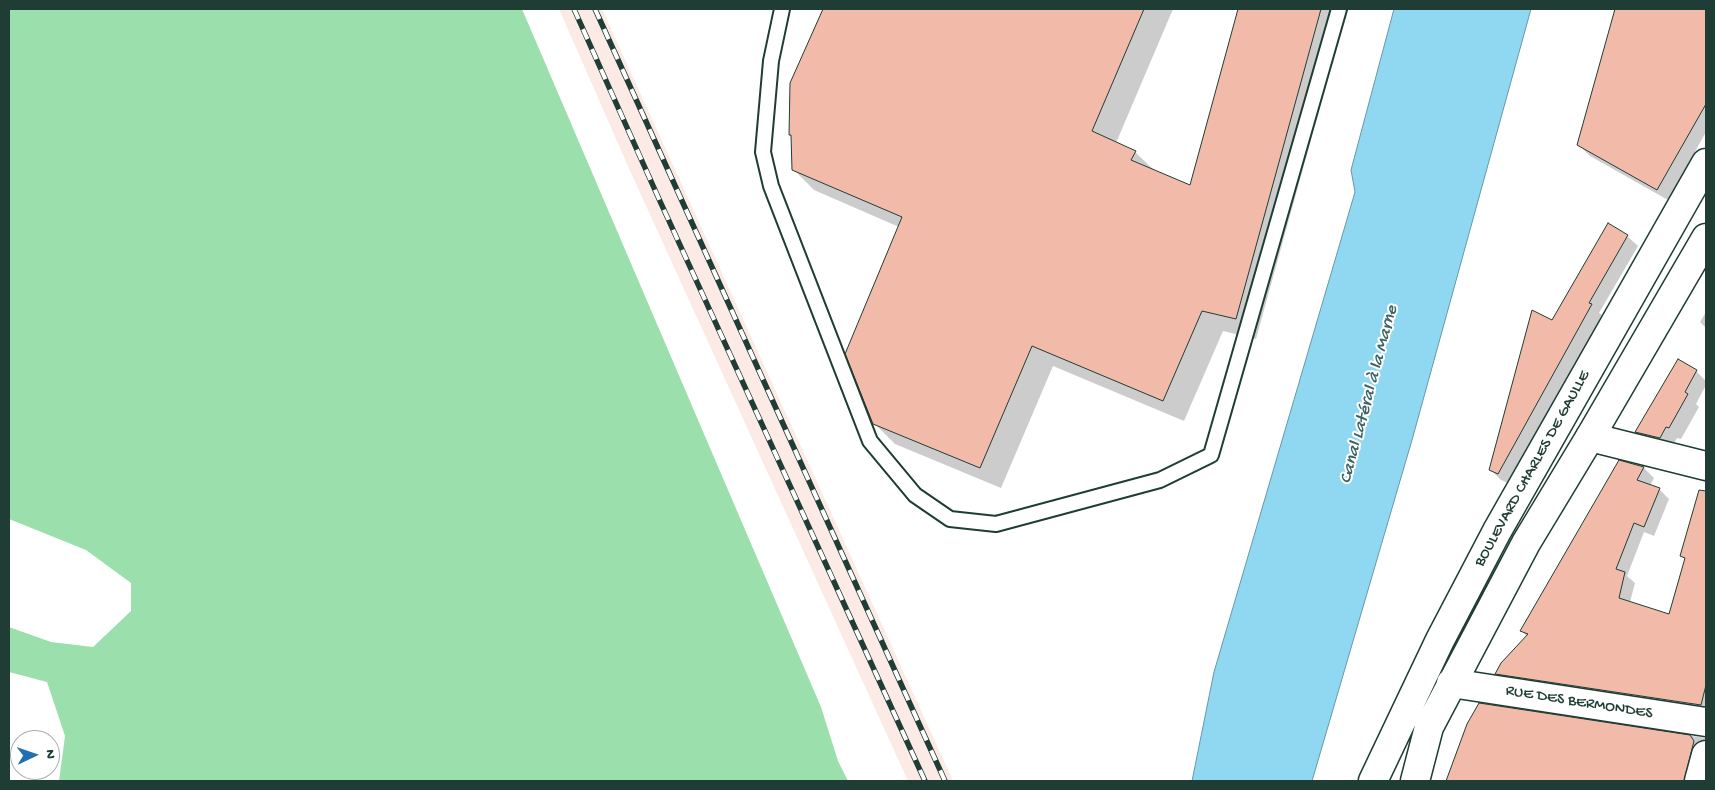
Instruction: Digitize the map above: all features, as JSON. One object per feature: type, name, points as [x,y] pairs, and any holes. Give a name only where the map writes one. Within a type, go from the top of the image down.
[{"type":"main road","name":"BOULEVARD CHARLES DE GAULLE","points":[[1373,781],[1440,640],[1497,531],[1706,163]]},
{"type":"main road","name":"BOULEVARD CHARLES DE GAULLE","points":[[1415,781],[1428,727],[1526,543],[1706,238]]},
{"type":"main road","points":[[1590,437],[1706,466]]},
{"type":"main road","name":"RUE DES BERMONDES","points":[[1451,683],[1706,722]]},
{"type":"main road","points":[[1699,781],[1706,755]]},
{"type":"lane","points":[[782,9],[771,61],[763,152],[771,186],[870,441],[915,495],[950,519],[996,524],[1160,480],[1211,454],[1339,9]]},
{"type":"shaded area","points":[[559,9],[602,9],[953,781],[908,781],[627,164]]},
{"type":"green space","points":[[9,9],[522,9],[821,707],[838,761],[848,781],[59,781],[65,736],[47,682],[9,672],[9,627],[51,642],[93,647],[131,611],[131,583],[86,550],[9,519]]},
{"type":"water","name":"Canal Latéral à la Marne","points":[[1394,9],[1531,9],[1412,440],[1312,781],[1192,781],[1214,672],[1355,192],[1351,170]]},
{"type":"building","points":[[823,9],[1144,9],[1092,131],[1136,151],[1131,160],[1190,185],[1238,9],[1321,9],[1236,319],[1202,311],[1163,401],[1032,346],[980,468],[873,424],[845,354],[902,217],[792,170],[791,135],[789,135],[790,83]]},
{"type":"building","points":[[1615,9],[1706,9],[1706,104],[1657,190],[1577,145]]},
{"type":"building","points":[[1608,223],[1628,235],[1589,303],[1592,304],[1498,474],[1489,470],[1532,310],[1552,320]]},
{"type":"building","points":[[1678,359],[1697,370],[1685,392],[1688,394],[1669,428],[1666,427],[1660,438],[1635,432]]},
{"type":"building","points":[[1619,460],[1644,467],[1637,480],[1660,488],[1644,527],[1634,523],[1616,569],[1625,572],[1619,598],[1669,614],[1685,558],[1680,556],[1699,490],[1706,491],[1706,685],[1701,705],[1495,674],[1501,663],[1528,634],[1520,631]]},
{"type":"building","points":[[1479,703],[1690,735],[1694,741],[1684,781],[1446,781],[1467,724]]},
{"type":"railway","points":[[574,9],[925,781]]},
{"type":"railway","points":[[595,9],[945,781]]}]
